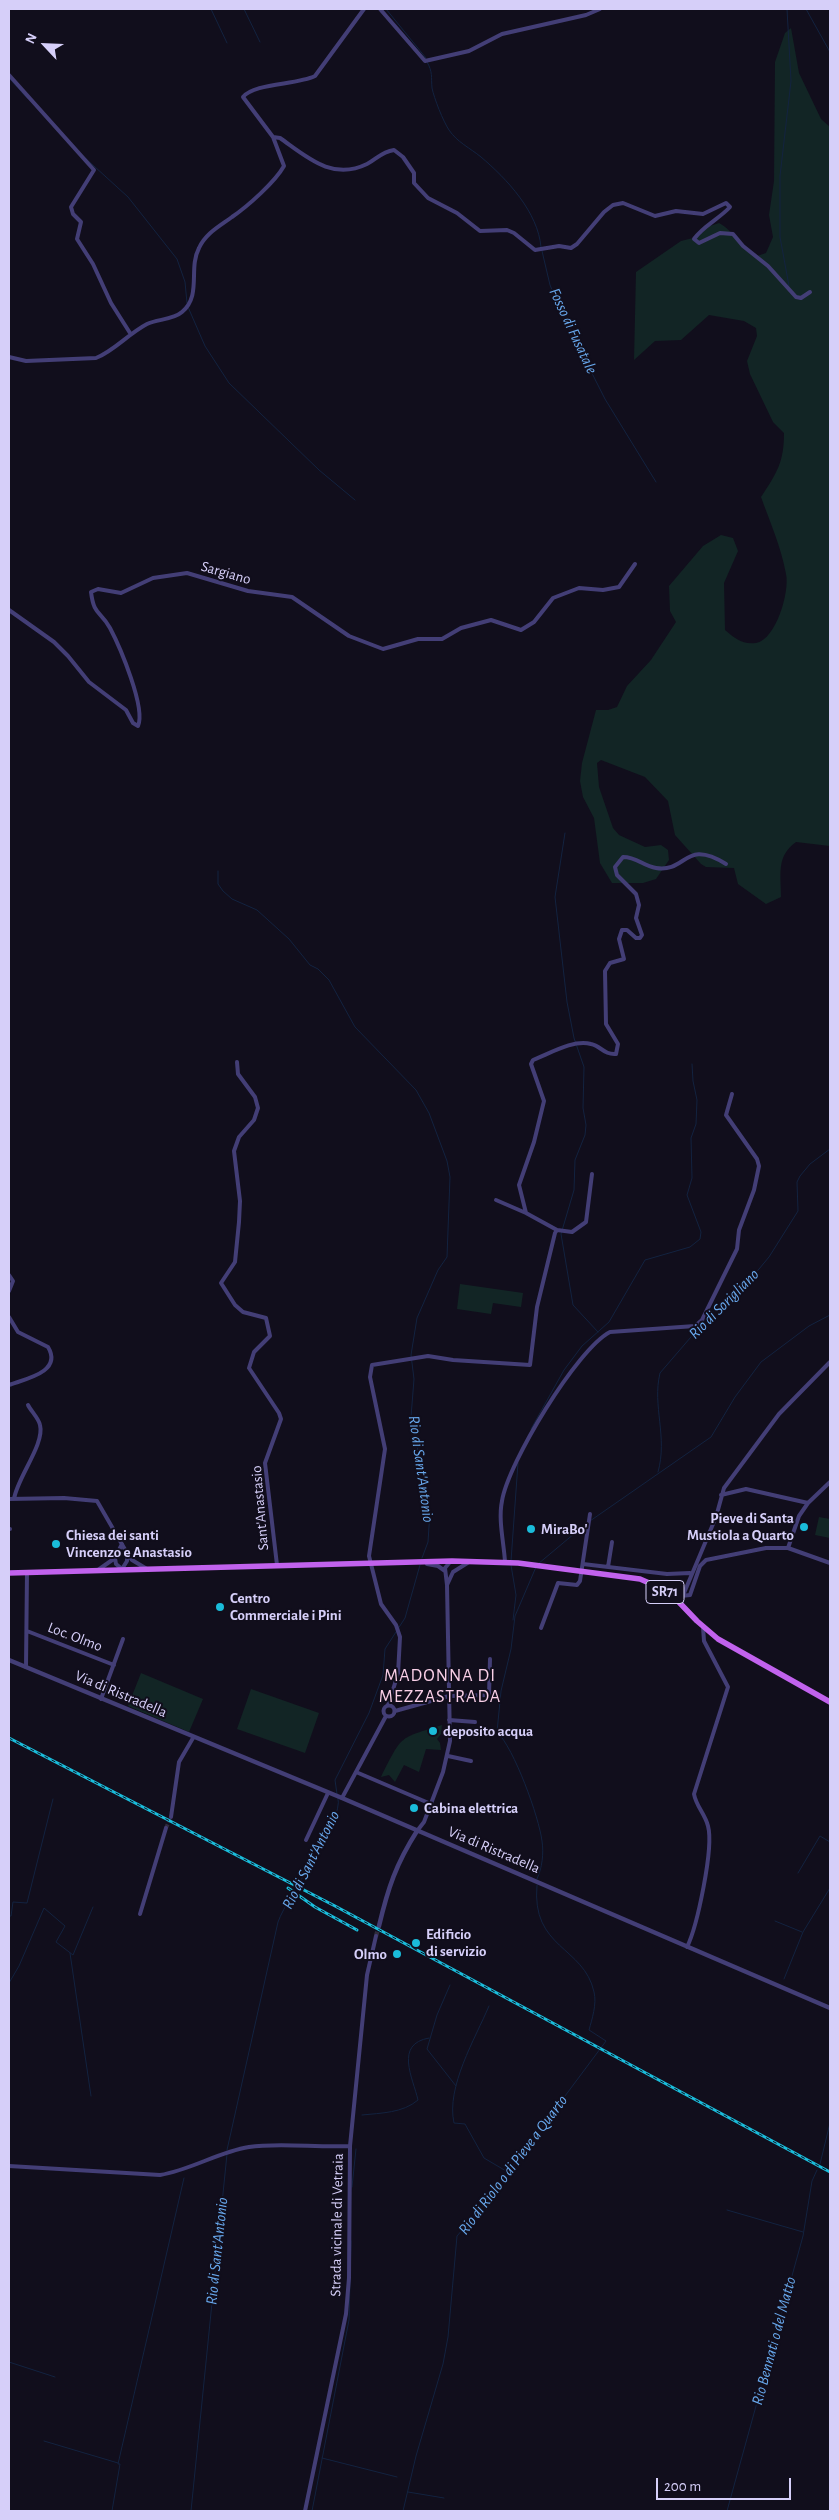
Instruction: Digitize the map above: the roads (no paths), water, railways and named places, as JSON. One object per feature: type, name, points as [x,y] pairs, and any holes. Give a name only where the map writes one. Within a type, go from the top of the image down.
[{"type":"main road","name":"SR71","points":[[9,1573],[452,1561],[582,1567],[640,1580],[680,1598],[703,1627],[718,1639],[830,1702]]},
{"type":"street","points":[[9,358],[26,361],[90,360],[105,355],[130,333],[150,323],[182,313],[190,304],[194,292],[193,266],[199,248],[216,228],[242,210],[284,166],[273,136],[243,98],[256,90],[305,81],[315,76],[364,9]]},
{"type":"street","points":[[380,9],[427,61],[469,51],[502,34],[586,15],[600,9]]},
{"type":"street","points":[[9,75],[90,163],[94,170],[71,207],[73,214],[80,222],[77,238],[130,333]]},
{"type":"street","points":[[273,136],[280,138],[324,168],[350,170],[368,164],[384,151],[394,150],[403,157],[414,173],[414,183],[428,198],[457,213],[480,231],[507,230],[514,233],[536,250],[559,246],[571,248],[577,244],[604,212],[613,205],[623,204],[655,216],[676,211],[703,214],[726,203],[730,207],[712,224],[700,231],[694,239],[699,243],[720,233],[733,234],[743,246],[768,266],[796,297],[801,298],[810,292]]},
{"type":"street","name":"Sargiano","points":[[9,610],[54,642],[89,682],[126,710],[138,726],[140,712],[123,652],[108,625],[93,607],[91,592],[98,589],[121,593],[153,578],[187,573],[248,591],[292,597],[349,636],[383,649],[418,639],[442,639],[461,628],[491,620],[521,630],[534,622],[553,598],[579,588],[603,590],[619,588],[635,564]]},
{"type":"street","points":[[526,1213],[519,1185],[534,1142],[544,1101],[531,1064],[533,1060],[572,1044],[584,1043],[593,1044],[610,1055],[616,1054],[618,1044],[606,1024],[606,971],[610,963],[624,959],[619,940],[622,930],[627,930],[636,938],[640,938],[642,935],[636,918],[639,905],[636,894],[617,875],[615,867],[619,859],[623,856],[632,857],[648,866],[669,868],[701,853],[712,856],[726,864]]},
{"type":"street","name":"Sant'Anastasio","points":[[237,1062],[238,1074],[255,1097],[258,1108],[254,1120],[239,1137],[234,1151],[240,1202],[239,1222],[235,1262],[222,1283],[235,1305],[243,1312],[266,1318],[269,1324],[270,1336],[254,1352],[249,1368],[280,1413],[280,1419],[265,1463],[277,1565]]},
{"type":"street","points":[[505,1562],[501,1502],[507,1482],[539,1420],[565,1377],[599,1337],[610,1332],[695,1326],[702,1320],[735,1256],[739,1230],[754,1190],[759,1166],[758,1159],[726,1115],[732,1094]]},
{"type":"street","points":[[496,1200],[558,1230],[572,1232],[586,1222],[592,1174]]},
{"type":"street","points":[[386,1716],[383,1710],[388,1705],[398,1674],[400,1633],[380,1604],[369,1556],[385,1449],[370,1377],[372,1366],[428,1356],[453,1360],[530,1365],[537,1307],[558,1230]]},
{"type":"street","points":[[9,1275],[13,1281],[9,1291]]},
{"type":"street","points":[[9,1317],[18,1332],[48,1347],[50,1360],[49,1367],[43,1373],[9,1385]]},
{"type":"street","points":[[680,1598],[716,1517],[721,1495],[779,1414],[830,1362]]},
{"type":"street","points":[[14,1499],[15,1490],[38,1442],[40,1425],[28,1405]]},
{"type":"street","points":[[788,1548],[800,1516],[808,1503],[830,1482]]},
{"type":"street","points":[[721,1495],[746,1489],[808,1503]]},
{"type":"street","points":[[9,1499],[64,1498],[97,1502],[132,1560],[146,1569]]},
{"type":"street","points":[[541,1628],[558,1583],[577,1585],[582,1567],[590,1514]]},
{"type":"street","points":[[608,1567],[612,1542]]},
{"type":"street","points":[[98,1570],[115,1558],[122,1544]]},
{"type":"street","points":[[680,1598],[690,1595],[700,1566],[706,1560],[766,1548],[788,1548],[830,1563]]},
{"type":"street","points":[[115,1558],[116,1564],[122,1569],[127,1561],[127,1553]]},
{"type":"street","points":[[379,1926],[388,1889],[400,1858],[424,1822],[448,1756],[449,1696],[447,1585],[445,1571],[447,1564],[452,1561],[453,1572],[447,1585]]},
{"type":"street","points":[[453,1572],[470,1561]]},
{"type":"street","points":[[425,1562],[438,1566],[445,1571]]},
{"type":"street","points":[[582,1567],[608,1567],[667,1574],[690,1573]]},
{"type":"street","name":"Loc. Olmo","points":[[26,1667],[25,1585],[27,1572]]},
{"type":"street","points":[[687,1947],[693,1935],[707,1863],[708,1826],[696,1803],[694,1794],[728,1687],[704,1641],[703,1627]]},
{"type":"street","name":"Loc. Olmo","points":[[27,1631],[114,1665]]},
{"type":"street","name":"Loc. Olmo","points":[[101,1698],[123,1639]]},
{"type":"street","points":[[386,1716],[392,1716],[394,1711],[449,1696],[490,1695],[490,1659]]},
{"type":"street","name":"Via di Ristradella","points":[[9,1660],[193,1738],[342,1798],[830,2008]]},
{"type":"street","points":[[388,1705],[393,1706],[394,1711]]},
{"type":"street","points":[[342,1798],[386,1716]]},
{"type":"street","points":[[449,1720],[475,1722]]},
{"type":"street","points":[[171,1817],[179,1762],[193,1738]]},
{"type":"street","points":[[448,1756],[471,1761]]},
{"type":"street","points":[[356,1772],[431,1804]]},
{"type":"street","points":[[306,1840],[328,1793]]},
{"type":"street","points":[[140,1914],[166,1828]]},
{"type":"street","name":"Strada vicinale di Vetraia","points":[[305,2511],[346,2314],[349,2278],[350,2146],[367,1975],[376,1936]]},
{"type":"street","points":[[9,2166],[160,2175],[178,2172],[234,2150],[251,2146],[350,2146]]},
{"type":"waterway","points":[[211,9],[227,43]]},
{"type":"waterway","points":[[244,9],[260,42]]},
{"type":"waterway","name":"Fosso di Fusatale","points":[[386,9],[426,58]]},
{"type":"waterway","points":[[787,9],[791,81],[780,176],[780,237],[789,286]]},
{"type":"waterway","points":[[806,9],[830,52]]},
{"type":"waterway","name":"Fosso di Fusatale","points":[[427,62],[431,72],[435,98],[449,130],[501,175],[520,197],[534,221],[541,247]]},
{"type":"waterway","points":[[9,78],[28,99]]},
{"type":"waterway","points":[[83,156],[128,197],[177,259],[185,282],[187,303]]},
{"type":"waterway","name":"Fosso di Fusatale","points":[[542,251],[550,285],[561,312],[605,399],[656,482]]},
{"type":"waterway","points":[[188,307],[205,346],[229,383],[319,470],[355,500]]},
{"type":"waterway","points":[[565,833],[555,897],[567,1002],[574,1038],[584,1067],[583,1108],[586,1125],[585,1135],[575,1160],[574,1190],[561,1234],[573,1305],[598,1332]]},
{"type":"waterway","name":"Rio di Sant'Antonio","points":[[218,871],[218,884],[223,891],[232,899],[257,910],[289,939],[310,965],[318,969],[329,980],[355,1027],[416,1090],[429,1113],[447,1161],[450,1177],[447,1257],[438,1270],[417,1318],[411,1355],[414,1379],[411,1417],[430,1511],[428,1542],[422,1558]]},
{"type":"waterway","points":[[531,1429],[564,1370],[582,1346],[609,1322],[645,1260],[690,1247],[700,1239],[701,1232],[687,1195],[692,1178],[691,1138],[696,1124],[697,1100],[692,1064]]},
{"type":"waterway","name":"Rio di Sorigliano","points":[[658,1472],[661,1459],[658,1397],[660,1373],[715,1309],[749,1281],[769,1257],[798,1211],[797,1182],[800,1176],[810,1164],[830,1149]]},
{"type":"waterway","points":[[590,1521],[711,1437],[735,1397],[761,1362],[809,1326],[830,1315]]},
{"type":"waterway","points":[[511,1561],[518,1463]]},
{"type":"waterway","name":"Rio di Riolo o di Pieve a Quarto","points":[[538,1564],[587,1523]]},
{"type":"waterway","name":"Rio di Sant'Antonio","points":[[337,1794],[335,1780],[369,1713],[383,1675],[385,1649],[405,1618],[420,1565]]},
{"type":"waterway","points":[[511,1565],[516,1595],[513,1620]]},
{"type":"waterway","name":"Rio di Riolo o di Pieve a Quarto","points":[[536,1567],[515,1616],[511,1649],[501,1691],[497,1732],[504,1740],[518,1767],[540,1830],[543,1856],[537,1879]]},
{"type":"waterway","name":"Rio di Sant'Antonio","points":[[227,2150],[278,1922],[333,1824],[338,1809],[338,1798]]},
{"type":"waterway","points":[[9,1916],[11,1916],[13,1902],[27,1903],[53,1799]]},
{"type":"waterway","points":[[798,1873],[820,1836],[830,1842]]},
{"type":"waterway","name":"Rio di Riolo o di Pieve a Quarto","points":[[403,2511],[416,2456],[443,2364],[448,2337],[457,2236],[483,2206],[606,2041],[589,2030],[595,2006],[594,1992],[588,1977],[580,1965],[550,1935],[542,1922],[537,1906],[537,1885]]},
{"type":"waterway","points":[[784,1979],[803,1932],[830,1888]]},
{"type":"waterway","points":[[9,1983],[19,1966],[44,1908],[65,1926],[56,1942],[73,1955],[93,1907]]},
{"type":"waterway","points":[[775,1921],[802,1932]]},
{"type":"waterway","points":[[70,1953],[91,2096]]},
{"type":"waterway","points":[[450,1985],[437,2015],[427,2049],[456,2086]]},
{"type":"waterway","points":[[489,2006],[463,2063],[458,2079],[454,2094],[454,2123],[465,2124],[484,2158],[506,2171]]},
{"type":"waterway","points":[[362,2115],[399,2110],[418,2100],[408,2063],[409,2054],[412,2047],[418,2041],[429,2038]]},
{"type":"waterway","name":"Rio Bennati o del Matto","points":[[820,2164],[830,2123]]},
{"type":"waterway","points":[[352,2187],[356,2149]]},
{"type":"waterway","name":"Rio di Sant'Antonio","points":[[191,2511],[227,2154]]},
{"type":"waterway","name":"Rio Bennati o del Matto","points":[[727,2511],[803,2236],[812,2181],[817,2170]]},
{"type":"waterway","points":[[112,2511],[120,2464],[118,2464],[184,2178]]},
{"type":"waterway","points":[[727,2210],[803,2232]]},
{"type":"waterway","points":[[312,2511],[349,2320],[351,2241]]},
{"type":"waterway","points":[[9,2362],[55,2377]]},
{"type":"waterway","points":[[44,2441],[118,2463]]},
{"type":"waterway","points":[[322,2458],[397,2477]]},
{"type":"waterway","points":[[408,2492],[444,2498]]},
{"type":"tunnel","points":[[166,1828],[171,1817]]},
{"type":"tunnel","points":[[376,1936],[379,1926]]},
{"type":"railway","points":[[9,1738],[335,1906],[830,2172]]},
{"type":"railway","points":[[288,1888],[315,1907],[357,1930]]},
{"type":"place","name":"Pieve di Santa Mustiola a Quarto","points":[[804,1527]]},
{"type":"place","name":"MiraBo'","points":[[531,1529]]},
{"type":"place","name":"Chiesa dei santi Vincenzo e Anastasio","points":[[56,1544]]},
{"type":"place","name":"Centro Commerciale i Pini","points":[[220,1607]]},
{"type":"place","name":"deposito acqua","points":[[433,1731]]},
{"type":"place","name":"Cabina elettrica","points":[[414,1808]]},
{"type":"place","name":"Edificio di servizio","points":[[416,1943]]},
{"type":"place","name":"Olmo","points":[[397,1954]]},
{"type":"district","name":"MADONNA DI MEZZASTRADA","points":[[440,1686]]}]
